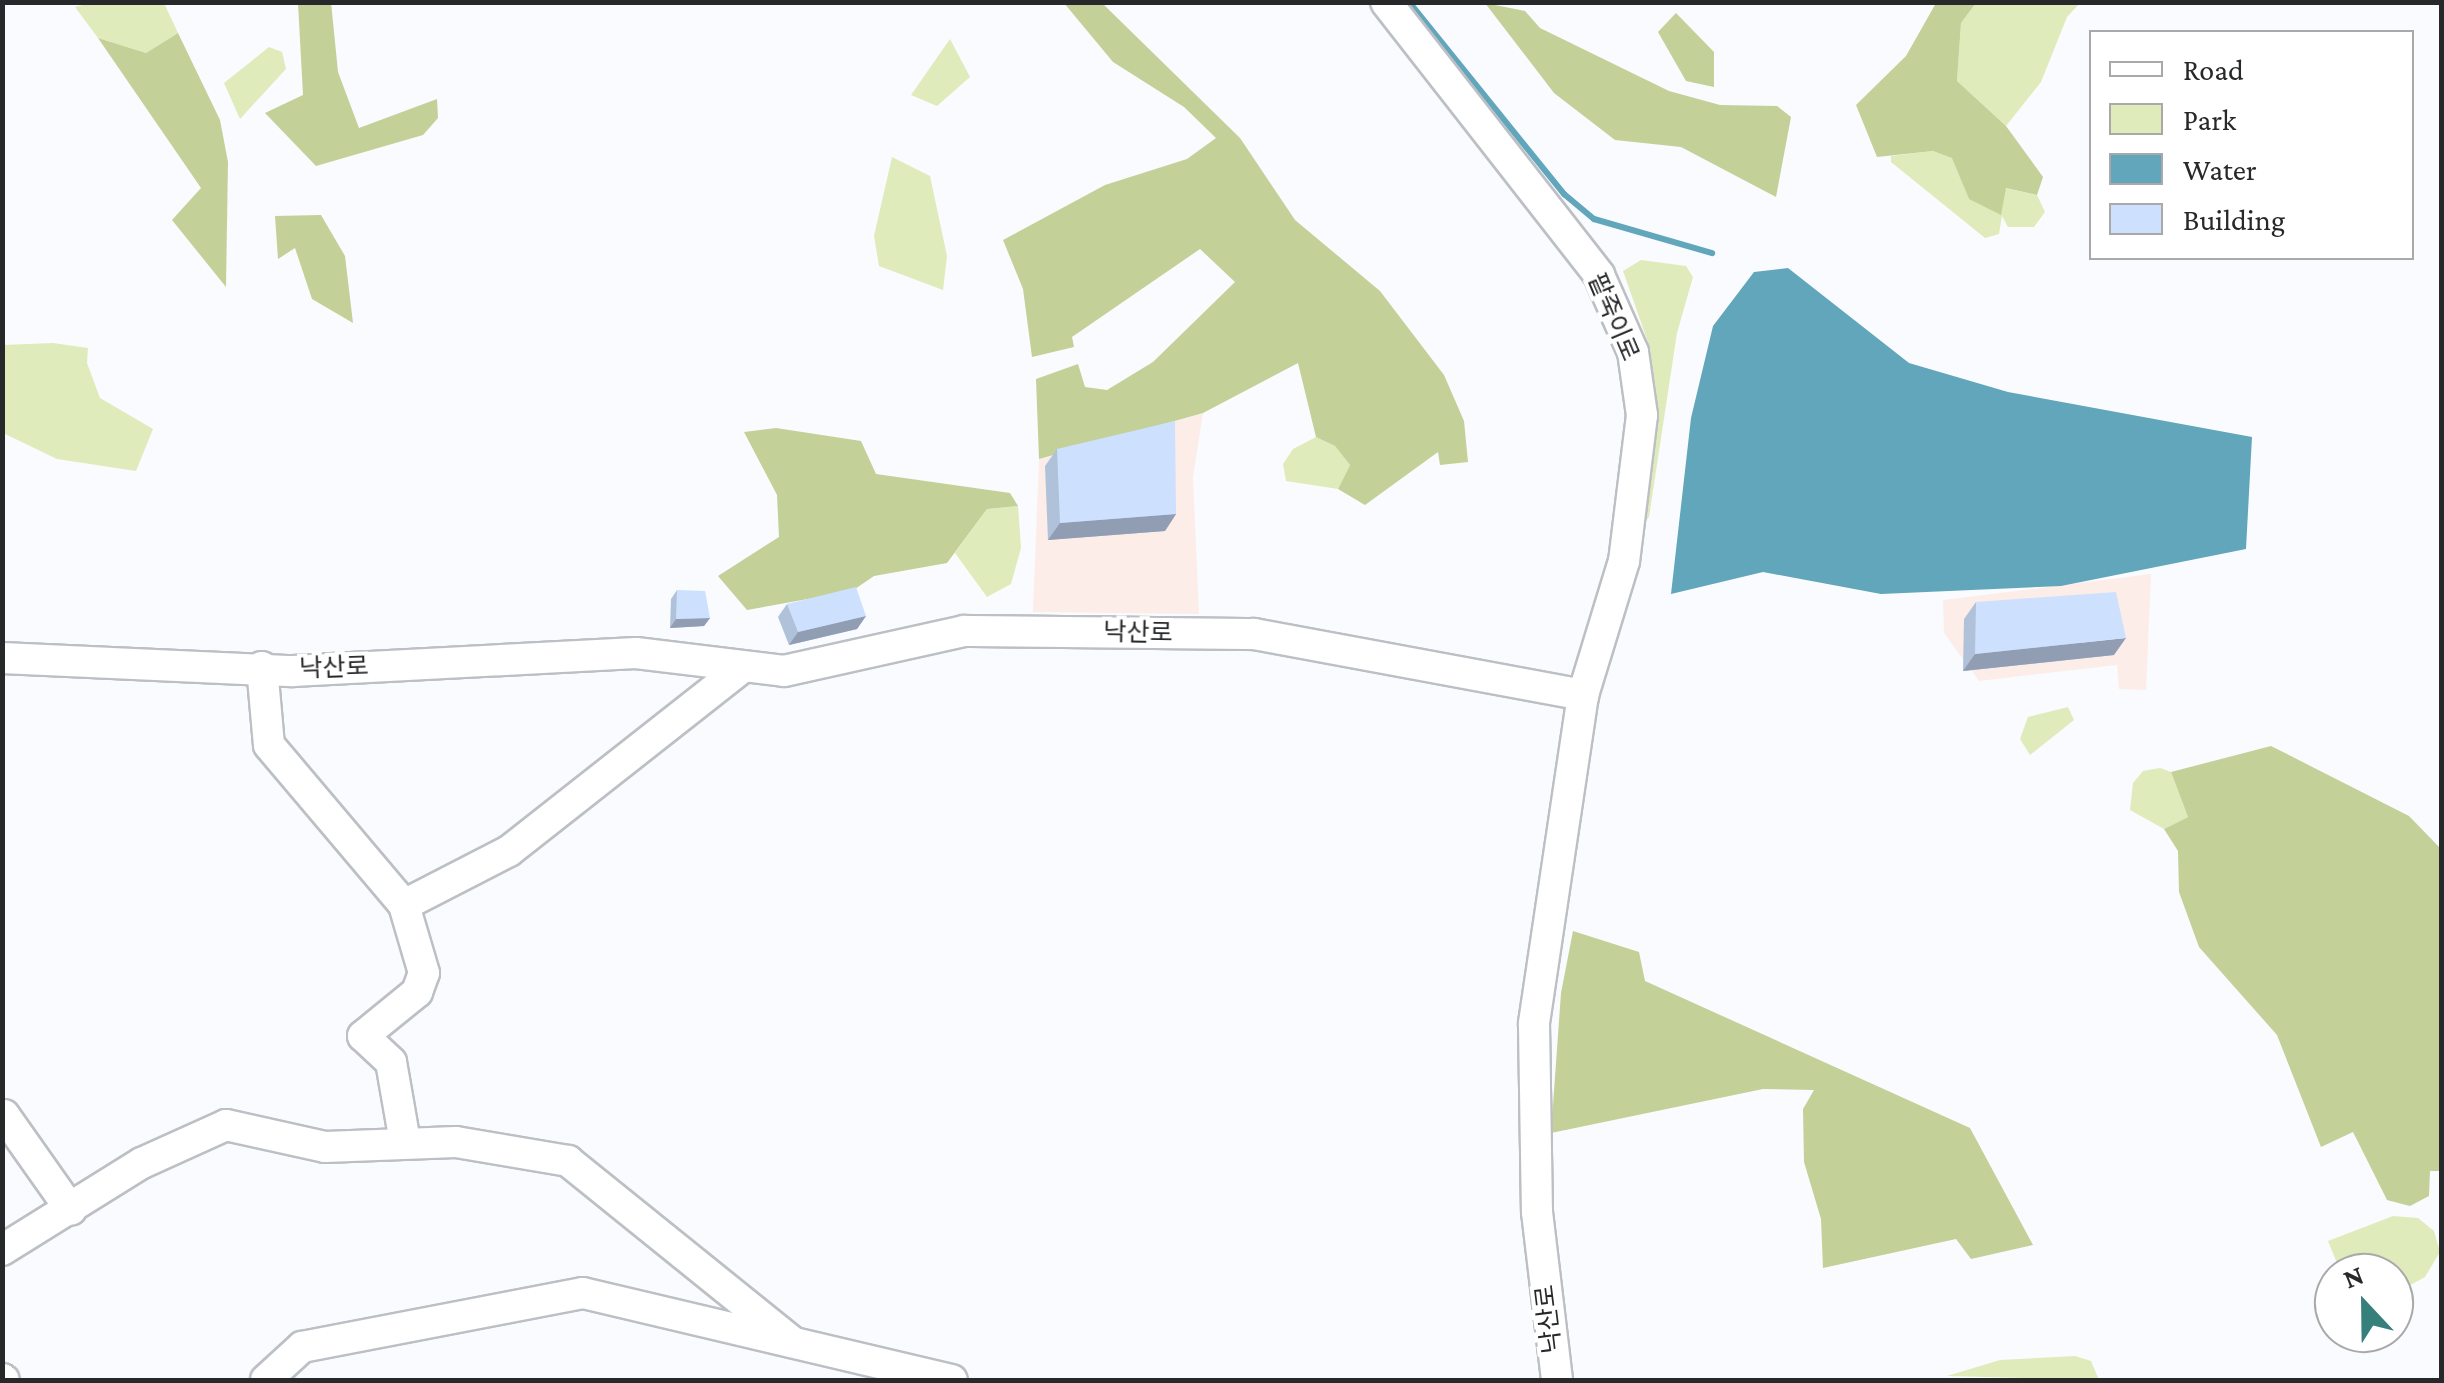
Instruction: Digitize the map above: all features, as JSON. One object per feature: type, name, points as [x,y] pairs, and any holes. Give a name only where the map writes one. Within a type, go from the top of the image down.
[{"type":"street","name":"팥죽이로","points":[[1386,2],[1599,275],[1633,352],[1642,416],[1624,561],[1583,695]]},
{"type":"street","name":"낙산로","points":[[2,658],[262,667],[636,653],[784,671],[964,631],[1254,634],[1583,695],[1534,1024],[1537,1212],[1557,1380]]},
{"type":"street","points":[[262,667],[269,745],[404,905],[424,973],[417,992],[362,1036],[391,1062],[405,1142]]},
{"type":"street","points":[[404,905],[509,851],[743,668]]},
{"type":"street","points":[[4,1114],[71,1210]]},
{"type":"street","points":[[2,1250],[142,1163],[226,1125],[262,1130],[292,1144],[456,1142],[568,1161],[792,1342]]},
{"type":"street","points":[[266,1380],[302,1347],[583,1293],[952,1380]]},
{"type":"shaded area","points":[[1203,413],[1193,477],[1199,614],[1033,612],[1039,459]]},
{"type":"shaded area","points":[[2151,574],[2146,690],[2119,689],[2117,665],[1979,681],[1944,633],[1943,600]]},
{"type":"green space","points":[[331,2],[338,72],[359,128],[437,99],[438,118],[423,135],[316,166],[265,113],[303,95],[298,3]]},
{"type":"green space","points":[[90,3],[164,3],[178,33],[146,53],[98,38],[75,7]]},
{"type":"green space","points":[[1064,3],[1102,3],[1240,138],[1295,220],[1380,291],[1444,375],[1464,421],[1468,462],[1440,465],[1438,452],[1365,505],[1338,489],[1350,465],[1335,446],[1316,437],[1298,363],[1203,413],[1039,459],[1036,379],[1078,364],[1085,387],[1107,390],[1153,362],[1235,282],[1200,249],[1072,337],[1074,347],[1032,357],[1023,289],[1003,240],[1105,185],[1187,159],[1216,138],[1184,107],[1113,62]]},
{"type":"green space","points":[[1485,3],[1525,11],[1540,28],[1669,91],[1720,105],[1777,106],[1791,117],[1776,197],[1681,147],[1615,140],[1554,93]]},
{"type":"green space","points":[[1936,3],[1976,3],[1961,23],[1957,81],[2006,126],[2043,177],[2037,195],[2006,188],[2001,215],[1969,199],[1952,158],[1933,151],[1877,157],[1856,105],[1906,56]]},
{"type":"green space","points":[[1976,3],[2080,3],[2067,17],[2041,82],[2006,126],[1957,81],[1961,23]]},
{"type":"green space","points":[[1676,13],[1714,52],[1714,87],[1686,81],[1658,32]]},
{"type":"green space","points":[[178,33],[220,120],[228,162],[226,287],[172,220],[201,188],[98,38],[146,53]]},
{"type":"green space","points":[[950,39],[970,77],[937,106],[911,95]]},
{"type":"green space","points":[[269,47],[282,52],[286,69],[240,119],[224,83]]},
{"type":"green space","points":[[1933,151],[1953,158],[1969,199],[2005,188],[2037,195],[2045,212],[2034,227],[2008,227],[2002,216],[1999,234],[1985,238],[1891,162],[1891,156]]},
{"type":"green space","points":[[892,157],[930,176],[947,256],[943,290],[879,266],[874,236]]},
{"type":"green space","points":[[321,215],[345,256],[353,323],[312,299],[295,248],[278,259],[275,216]]},
{"type":"green space","points":[[1641,260],[1686,266],[1693,277],[1677,333],[1649,517],[1638,530],[1657,417],[1650,348],[1623,271]]},
{"type":"green space","points":[[53,343],[88,348],[87,363],[100,398],[153,429],[136,471],[57,459],[3,433],[3,345]]},
{"type":"green space","points":[[776,428],[861,441],[876,474],[1010,493],[1018,506],[987,509],[947,563],[874,576],[852,591],[747,610],[718,576],[779,537],[777,495],[744,432]]},
{"type":"green space","points":[[1316,437],[1335,446],[1350,465],[1338,489],[1286,481],[1283,464],[1293,449]]},
{"type":"green space","points":[[1018,506],[1021,548],[1011,584],[987,597],[955,553],[987,509]]},
{"type":"green space","points":[[2068,707],[2074,720],[2030,755],[2020,739],[2028,717]]},
{"type":"green space","points":[[2271,746],[2409,816],[2441,849],[2441,1171],[2430,1171],[2429,1196],[2410,1206],[2387,1200],[2353,1132],[2321,1147],[2277,1035],[2199,947],[2179,892],[2178,851],[2164,829],[2188,817],[2171,772]]},
{"type":"green space","points":[[2160,768],[2171,772],[2188,817],[2164,829],[2130,810],[2133,783],[2143,771]]},
{"type":"green space","points":[[1573,931],[1639,952],[1645,981],[1970,1128],[2033,1245],[1971,1259],[1956,1239],[1823,1268],[1821,1219],[1804,1162],[1803,1109],[1814,1090],[1763,1089],[1551,1133],[1561,993]]},
{"type":"green space","points":[[2393,1216],[2418,1218],[2434,1231],[2440,1252],[2425,1277],[2414,1283],[2414,1253],[2333,1253],[2328,1241]]},
{"type":"green space","points":[[2075,1356],[2091,1361],[2099,1380],[1947,1376],[2000,1360]]},
{"type":"water","points":[[1788,268],[1909,363],[2008,392],[2252,437],[2246,549],[2061,586],[1881,594],[1763,572],[1671,594],[1691,418],[1713,326],[1754,272]]},
{"type":"building","points":[[1175,421],[1176,514],[1060,523],[1057,449]]},
{"type":"building","points":[[856,587],[866,616],[798,632],[787,604]]},
{"type":"building","points":[[677,590],[705,591],[710,618],[676,619]]},
{"type":"building","points":[[2116,592],[2126,638],[1975,654],[1976,602]]},
{"type":"waterway","points":[[1409,2],[1564,194],[1594,219],[1712,253]]}]
